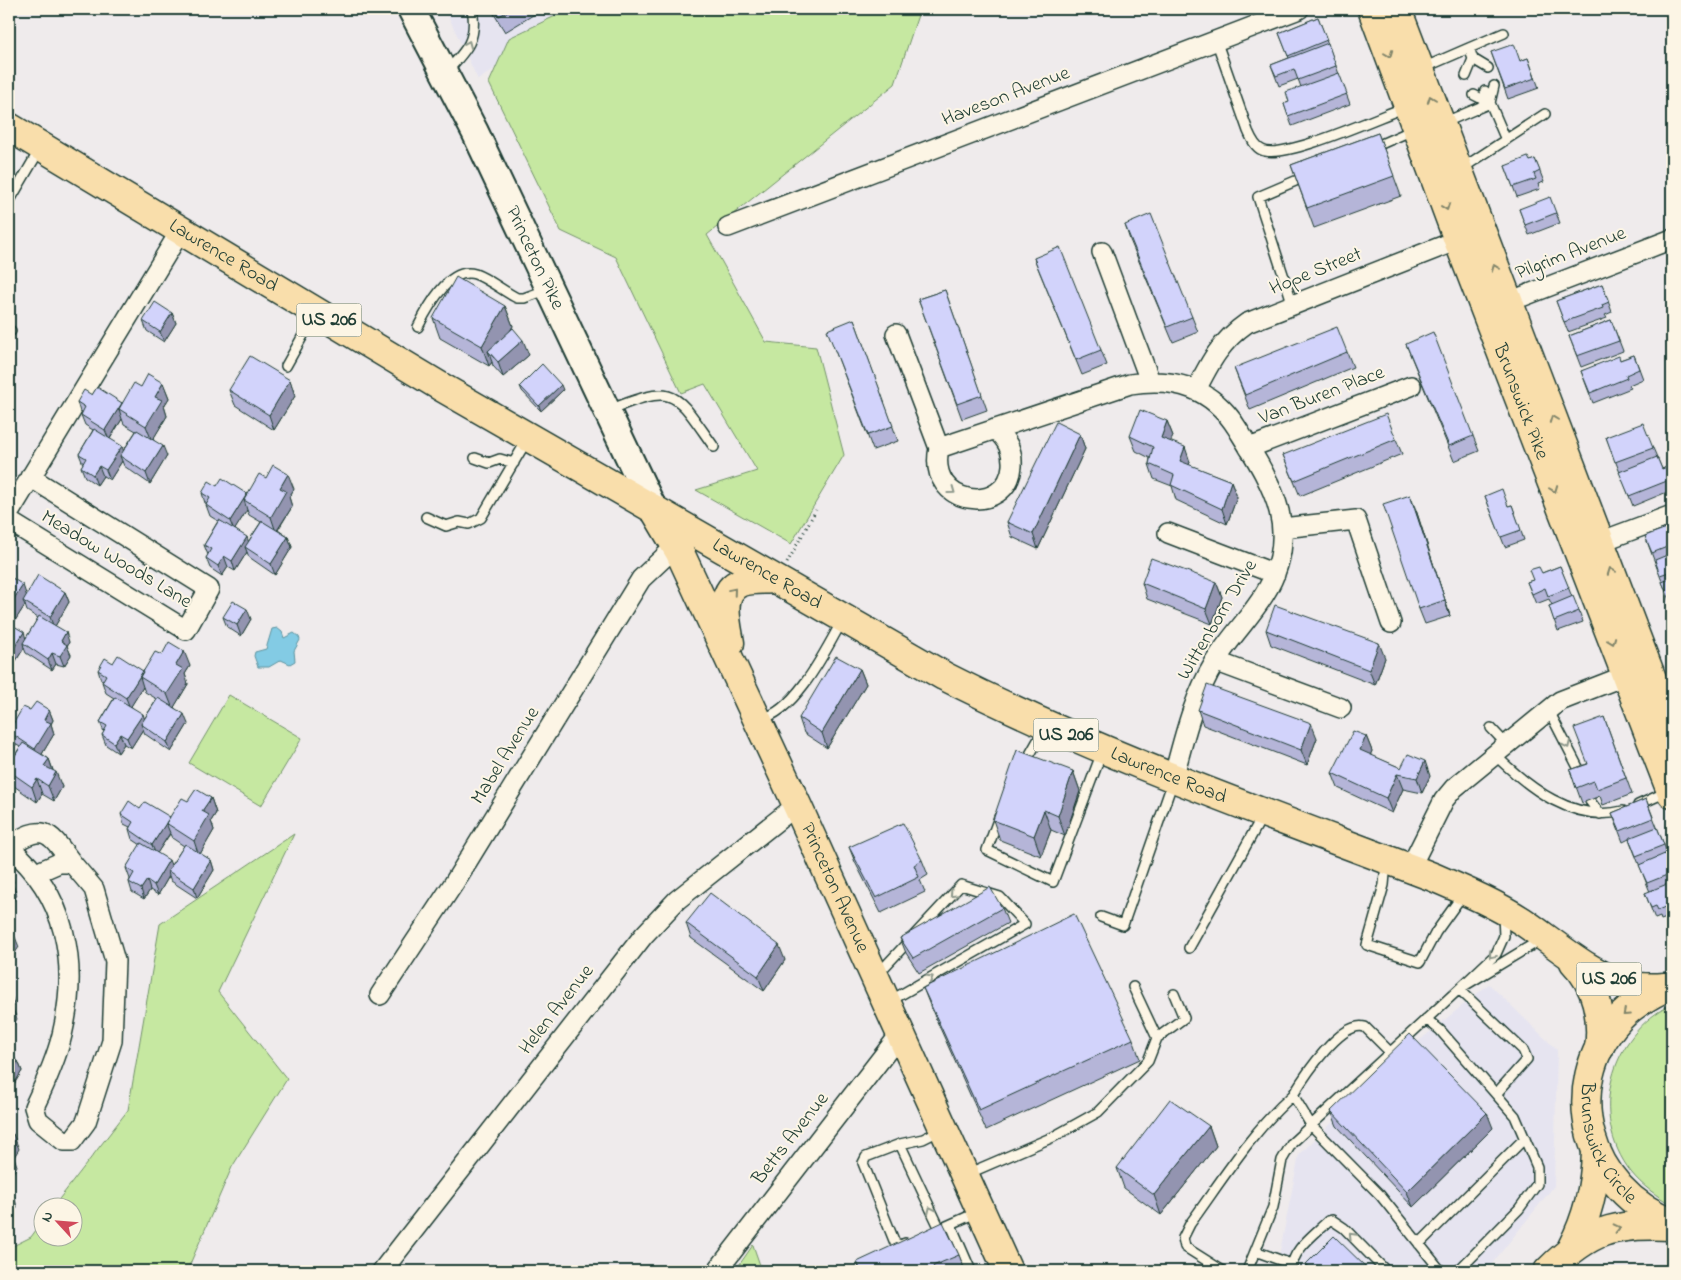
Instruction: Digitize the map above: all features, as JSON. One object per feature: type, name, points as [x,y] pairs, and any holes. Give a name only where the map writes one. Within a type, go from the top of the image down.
[{"type":"main road","name":"Princeton Pike","points":[[411,9],[446,72],[653,508]]},
{"type":"main road","name":"Brunswick Pike","points":[[1372,9],[1422,119],[1470,235],[1636,671],[1672,792]]},
{"type":"main road","name":"Brunswick Pike","points":[[1397,9],[1420,69],[1422,119],[1458,171],[1470,235]]},
{"type":"main road","name":"Lawrence Road","points":[[9,127],[529,438],[726,549],[780,572],[843,619],[944,676],[1046,726],[1103,751],[1465,891],[1502,910],[1604,976],[1625,985],[1642,988],[1668,986]]},
{"type":"main road","name":"Princeton Avenue","points":[[653,508],[676,546],[735,671],[888,1002],[900,1033],[1008,1271]]},
{"type":"main road","points":[[735,671],[726,621],[726,599],[730,591],[742,582],[780,572]]},
{"type":"main road","name":"Brunswick Pike","points":[[1636,671],[1672,731]]},
{"type":"main road","name":"Lawrence Road","points":[[1554,942],[1582,972],[1590,984],[1598,1005],[1602,1028],[1599,1049]]},
{"type":"main road","name":"Brunswick Circle","points":[[1668,986],[1627,1012],[1609,1032],[1599,1049],[1590,1074],[1586,1105],[1596,1152],[1611,1179],[1631,1200],[1656,1216],[1672,1222]]},
{"type":"main road","points":[[1572,1247],[1588,1212],[1595,1180],[1596,1152]]},
{"type":"main road","points":[[1548,1271],[1572,1247],[1592,1236],[1614,1228],[1638,1224],[1672,1226]]},
{"type":"street","name":"Haveson Avenue","points":[[728,227],[1299,9]]},
{"type":"street","points":[[9,513],[181,230]]},
{"type":"street","name":"Hope Street","points":[[1196,390],[1214,354],[1232,333],[1247,323],[1470,235]]},
{"type":"street","name":"Pilgrim Avenue","points":[[1497,307],[1672,239]]},
{"type":"street","points":[[1102,252],[1150,381]]},
{"type":"street","points":[[896,334],[939,448],[936,460],[938,472],[944,484],[953,493],[965,498],[978,500],[990,497],[1007,482],[1012,471],[1013,458],[1010,447],[995,429]]},
{"type":"street","name":"Wittenborn Drive","points":[[939,448],[1130,384],[1150,381],[1180,384],[1196,390],[1217,404],[1230,417],[1272,487],[1279,507],[1282,528],[1280,555],[1275,574],[1264,596],[1240,625],[1215,661],[1201,687],[1188,722],[1174,779]]},
{"type":"street","name":"Van Buren Place","points":[[1249,448],[1411,386]]},
{"type":"street","name":"Meadow Woods Lane","points":[[9,520],[186,630],[209,589],[30,477]]},
{"type":"street","points":[[1588,546],[1672,515]]},
{"type":"street","points":[[1282,528],[1356,520],[1391,623]]},
{"type":"street","points":[[1168,533],[1275,574]]},
{"type":"street","name":"Mabel Avenue","points":[[380,995],[454,883],[641,580],[676,546]]},
{"type":"street","points":[[1215,661],[1340,708]]},
{"type":"street","points":[[1398,864],[1454,788],[1549,711],[1572,696],[1636,671]]},
{"type":"street","name":"Helen Avenue","points":[[382,1271],[644,935],[677,900],[797,805]]},
{"type":"street","points":[[38,832],[52,837],[72,863],[94,889],[115,961],[112,1041],[86,1122],[72,1141],[64,1141],[38,1120],[34,1107],[53,1064],[68,1008],[69,974],[67,944],[62,922],[53,898],[36,873],[9,847],[25,835],[38,832]]},
{"type":"street","points":[[36,873],[59,863],[72,863]]},
{"type":"street","name":"Betts Avenue","points":[[717,1271],[900,1033]]},
{"type":"lane","points":[[446,72],[466,50],[476,26],[472,9]]},
{"type":"lane","points":[[1420,69],[1504,33]]},
{"type":"lane","points":[[1216,40],[1248,131],[1253,142],[1262,150],[1276,152],[1298,148],[1490,103]]},
{"type":"lane","points":[[1469,48],[1477,72]]},
{"type":"lane","points":[[1473,59],[1488,68]]},
{"type":"lane","points":[[1466,76],[1473,59]]},
{"type":"lane","points":[[1490,103],[1494,86]]},
{"type":"lane","points":[[1485,91],[1506,140]]},
{"type":"lane","points":[[1474,95],[1490,103]]},
{"type":"lane","points":[[1458,171],[1545,114]]},
{"type":"lane","points":[[1365,151],[1422,119]]},
{"type":"lane","points":[[9,202],[42,147]]},
{"type":"lane","points":[[1293,305],[1258,197],[1320,170]]},
{"type":"lane","points":[[418,327],[426,310],[443,288],[451,279],[460,276],[476,275],[517,298],[524,298],[549,289]]},
{"type":"lane","points":[[286,366],[317,312]]},
{"type":"lane","points":[[607,411],[656,394],[674,397],[683,404],[714,447]]},
{"type":"lane","points":[[426,517],[446,526],[460,522],[469,524],[481,518],[529,438]]},
{"type":"lane","points":[[475,458],[489,463],[500,459],[514,462]]},
{"type":"lane","points":[[757,719],[768,718],[778,711],[810,677],[843,619]]},
{"type":"lane","points":[[1549,711],[1584,779]]},
{"type":"lane","points":[[1019,774],[1046,726]]},
{"type":"lane","points":[[1491,728],[1501,750],[1542,795],[1576,811],[1600,814],[1622,812],[1672,792]]},
{"type":"lane","points":[[1003,806],[987,850],[1053,882],[1103,751]]},
{"type":"lane","points":[[1101,917],[1123,925],[1174,779]]},
{"type":"lane","points":[[1590,802],[1600,814]]},
{"type":"lane","points":[[1189,948],[1265,813]]},
{"type":"lane","points":[[1398,864],[1384,885],[1367,945],[1420,962],[1436,932],[1465,891]]},
{"type":"lane","points":[[875,976],[961,885],[1000,897],[1024,924],[888,1002]]},
{"type":"lane","points":[[1247,1271],[1273,1207],[1282,1160],[1292,1143],[1496,954],[1504,936],[1502,910]]},
{"type":"lane","points":[[1459,989],[1554,942]]},
{"type":"lane","points":[[1133,987],[1157,1038]]},
{"type":"lane","points":[[1459,989],[1524,1050],[1527,1059],[1496,1094]]},
{"type":"lane","points":[[964,1175],[1053,1137],[1098,1112],[1148,1061],[1157,1038],[1184,1018],[1174,994]]},
{"type":"lane","points":[[1426,1019],[1440,1030],[1515,1116],[1537,1167],[1537,1184],[1519,1209],[1458,1271]]},
{"type":"lane","points":[[1223,1271],[1185,1247],[1183,1238],[1190,1224],[1258,1133],[1277,1109],[1293,1095],[1310,1069],[1335,1040],[1354,1026],[1365,1026],[1390,1052]]},
{"type":"lane","points":[[1293,1095],[1311,1125],[1380,1195],[1441,1271]]},
{"type":"lane","points":[[913,1240],[901,1245],[895,1243],[863,1163],[866,1157],[900,1144],[924,1139],[944,1129]]},
{"type":"lane","points":[[1419,1244],[1525,1138]]},
{"type":"lane","points":[[900,1144],[940,1229]]},
{"type":"lane","points":[[931,1233],[952,1225],[981,1210]]},
{"type":"lane","points":[[1255,1251],[1291,1268],[1297,1253],[1328,1221],[1332,1220],[1344,1228],[1386,1271]]},
{"type":"lane","points":[[952,1225],[971,1271]]},
{"type":"path","points":[[780,572],[816,510]]},
{"type":"shaded area","points":[[445,9],[582,9],[478,80]]},
{"type":"shaded area","points":[[1489,984],[1557,1050],[1554,1186],[1486,1271],[1276,1271],[1299,1155],[1399,1057]]},
{"type":"green space","points":[[570,9],[920,9],[895,84],[707,235],[766,342],[816,347],[844,455],[791,544],[696,490],[757,471],[705,384],[681,393],[616,257],[561,231],[489,83],[509,38]]},
{"type":"green space","points":[[229,695],[302,738],[261,806],[189,763]]},
{"type":"green space","points":[[294,834],[218,992],[287,1079],[232,1167],[187,1271],[9,1271],[9,1248],[32,1236],[32,1248],[82,1248],[82,1198],[60,1198],[128,1110],[160,924]]},
{"type":"green space","points":[[1672,1004],[1672,1205],[1640,1182],[1631,1172],[1618,1150],[1611,1126],[1609,1102],[1612,1078],[1620,1056],[1633,1035],[1651,1018]]},
{"type":"green space","points":[[753,1245],[762,1271],[735,1271]]},
{"type":"water","points":[[277,628],[282,632],[284,638],[294,633],[299,637],[300,640],[294,651],[295,661],[290,664],[281,660],[269,667],[258,667],[254,656],[255,652],[266,649],[272,629]]},
{"type":"building","points":[[495,9],[512,9],[499,16]]},
{"type":"building","points":[[1318,17],[1327,40],[1288,56],[1279,33]]},
{"type":"building","points":[[1328,43],[1336,66],[1298,80],[1294,69],[1276,76],[1271,65]]},
{"type":"building","points":[[1514,44],[1520,61],[1528,58],[1535,78],[1505,89],[1491,52]]},
{"type":"building","points":[[1339,73],[1347,94],[1288,116],[1284,104],[1289,102],[1286,92]]},
{"type":"building","points":[[1378,133],[1394,176],[1307,208],[1291,165]]},
{"type":"building","points":[[1528,157],[1530,161],[1535,159],[1540,171],[1534,174],[1536,179],[1513,187],[1505,166]]},
{"type":"building","points":[[1550,197],[1556,213],[1525,225],[1519,209]]},
{"type":"building","points":[[1151,214],[1192,317],[1167,327],[1125,225]]},
{"type":"building","points":[[1060,247],[1101,350],[1076,360],[1034,258]]},
{"type":"building","points":[[456,277],[505,306],[482,346],[433,318]]},
{"type":"building","points":[[1602,284],[1609,302],[1602,305],[1603,308],[1564,322],[1556,301]]},
{"type":"building","points":[[945,290],[982,395],[957,404],[918,299]]},
{"type":"building","points":[[155,302],[172,313],[160,332],[143,321]]},
{"type":"building","points":[[854,319],[893,426],[868,435],[827,330]]},
{"type":"building","points":[[1611,320],[1619,341],[1577,356],[1569,336]]},
{"type":"building","points":[[1337,327],[1347,352],[1245,395],[1234,368]]},
{"type":"building","points":[[513,328],[523,340],[498,362],[488,351]]},
{"type":"building","points":[[1433,332],[1473,436],[1449,446],[1406,344]]},
{"type":"building","points":[[1634,355],[1639,369],[1626,375],[1627,378],[1590,393],[1581,371],[1619,356],[1620,360]]},
{"type":"building","points":[[250,356],[290,380],[269,415],[229,390]]},
{"type":"building","points":[[542,364],[561,385],[539,406],[520,386]]},
{"type":"building","points":[[148,374],[163,383],[155,397],[162,400],[146,426],[119,409],[134,383],[141,387]]},
{"type":"building","points":[[97,387],[122,403],[105,430],[81,415],[85,407],[77,402],[84,390],[92,395]]},
{"type":"building","points":[[1140,410],[1167,421],[1161,438],[1185,447],[1180,461],[1231,481],[1222,509],[1171,485],[1174,475],[1149,464],[1153,447],[1130,436]]},
{"type":"building","points":[[1386,414],[1396,439],[1294,481],[1283,455]]},
{"type":"building","points":[[1056,422],[1080,434],[1033,534],[1007,522]]},
{"type":"building","points":[[1643,423],[1653,448],[1615,462],[1606,437]]},
{"type":"building","points":[[94,429],[122,446],[106,470],[99,466],[93,475],[81,467],[86,458],[79,454]]},
{"type":"building","points":[[137,430],[163,446],[146,473],[120,456]]},
{"type":"building","points":[[1657,457],[1662,469],[1672,465],[1672,479],[1629,496],[1619,472]]},
{"type":"building","points":[[273,465],[288,474],[280,488],[286,491],[271,517],[244,500],[259,474],[266,478]]},
{"type":"building","points":[[222,478],[247,494],[230,521],[206,505],[210,498],[202,493],[209,481],[217,486]]},
{"type":"building","points":[[1502,489],[1508,506],[1512,505],[1521,530],[1501,537],[1485,496]]},
{"type":"building","points":[[1410,495],[1445,600],[1419,609],[1383,504]]},
{"type":"building","points":[[219,520],[247,537],[232,561],[224,556],[218,566],[206,558],[211,549],[204,545]]},
{"type":"building","points":[[262,521],[288,537],[271,564],[245,547]]},
{"type":"building","points":[[1672,526],[1672,545],[1652,553],[1645,536]]},
{"type":"building","points":[[1672,553],[1672,571],[1660,575],[1655,560]]},
{"type":"building","points":[[1151,558],[1216,582],[1206,609],[1142,583]]},
{"type":"building","points":[[1560,566],[1569,588],[1548,596],[1545,588],[1532,594],[1527,582],[1533,580],[1529,570],[1539,567],[1542,573]]},
{"type":"building","points":[[38,575],[65,592],[50,617],[23,601]]},
{"type":"building","points":[[9,576],[23,585],[9,606]]},
{"type":"building","points":[[1672,578],[1672,599],[1670,600],[1662,582]]},
{"type":"building","points":[[1573,596],[1579,611],[1554,621],[1549,606]]},
{"type":"building","points":[[233,601],[247,609],[237,625],[223,617]]},
{"type":"building","points":[[1275,605],[1379,643],[1369,670],[1266,630]]},
{"type":"building","points":[[39,616],[66,632],[61,641],[67,645],[60,656],[52,653],[48,660],[23,643]]},
{"type":"building","points":[[9,623],[24,632],[9,656]]},
{"type":"building","points":[[169,642],[184,651],[176,665],[183,669],[167,694],[140,677],[155,652],[162,655]]},
{"type":"building","points":[[118,655],[143,671],[126,698],[102,682],[106,675],[98,670],[105,658],[113,663]]},
{"type":"building","points":[[836,656],[860,669],[822,733],[799,718]]},
{"type":"building","points":[[1207,685],[1311,723],[1301,750],[1198,710]]},
{"type":"building","points":[[115,697],[143,714],[127,738],[120,734],[114,743],[102,735],[107,726],[100,722]]},
{"type":"building","points":[[158,698],[184,714],[167,742],[141,724]]},
{"type":"building","points":[[36,702],[49,710],[44,720],[51,723],[35,749],[9,731],[23,707],[30,710]]},
{"type":"building","points":[[1604,717],[1626,778],[1597,789],[1594,781],[1576,788],[1570,770],[1588,764],[1574,728]]},
{"type":"building","points":[[1353,731],[1366,736],[1360,750],[1401,768],[1408,754],[1425,761],[1417,778],[1397,774],[1386,798],[1332,773]]},
{"type":"building","points":[[23,743],[49,759],[44,766],[56,772],[48,786],[37,779],[32,787],[9,771],[9,765]]},
{"type":"building","points":[[1017,750],[1073,771],[1058,816],[1044,810],[1034,836],[993,820]]},
{"type":"building","points":[[196,789],[211,798],[202,811],[209,815],[194,841],[166,823],[182,798],[188,801]]},
{"type":"building","points":[[1646,799],[1653,818],[1620,831],[1612,813]]},
{"type":"building","points":[[129,801],[140,809],[145,802],[170,817],[152,845],[129,829],[133,822],[121,814]]},
{"type":"building","points":[[903,823],[922,860],[914,865],[919,877],[876,898],[849,847]]},
{"type":"building","points":[[1657,827],[1664,845],[1636,856],[1629,838]]},
{"type":"building","points":[[141,843],[169,860],[154,885],[147,880],[141,889],[129,882],[134,873],[126,868]]},
{"type":"building","points":[[185,844],[211,860],[194,888],[168,871]]},
{"type":"building","points":[[1667,853],[1672,865],[1672,873],[1647,883],[1639,865]]},
{"type":"building","points":[[1672,882],[1672,904],[1658,910],[1656,906],[1651,908],[1645,893]]},
{"type":"building","points":[[9,883],[13,885],[9,892]]},
{"type":"building","points":[[990,887],[1002,908],[913,958],[900,938]]},
{"type":"building","points":[[710,893],[779,945],[758,976],[686,923]]},
{"type":"building","points":[[1074,914],[1133,1039],[979,1110],[923,988]]},
{"type":"building","points":[[9,933],[15,937],[9,947]]},
{"type":"building","points":[[9,1006],[13,1009],[9,1015]]},
{"type":"building","points":[[1410,1034],[1487,1113],[1407,1192],[1331,1111]]},
{"type":"building","points":[[9,1055],[18,1061],[10,1073],[9,1073]]},
{"type":"building","points":[[1170,1099],[1209,1126],[1154,1195],[1117,1168]]},
{"type":"building","points":[[9,1131],[13,1134],[9,1141]]},
{"type":"building","points":[[9,1193],[14,1196],[9,1204]]},
{"type":"building","points":[[943,1222],[959,1255],[933,1266],[936,1271],[861,1271],[857,1262]]},
{"type":"building","points":[[1334,1236],[1370,1271],[1314,1271],[1306,1264]]}]
